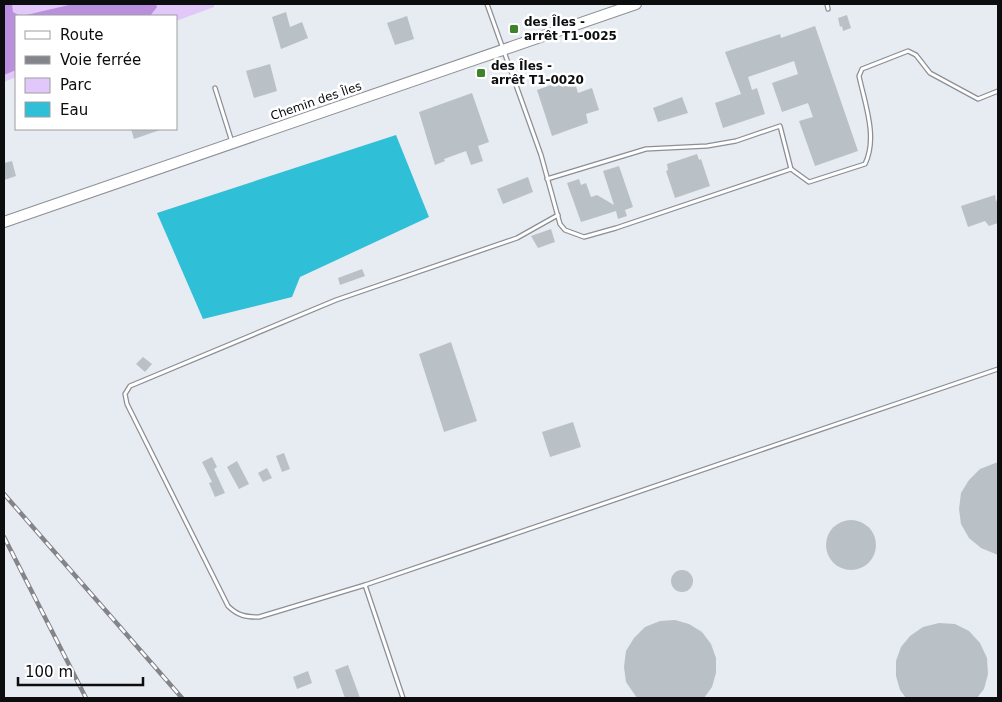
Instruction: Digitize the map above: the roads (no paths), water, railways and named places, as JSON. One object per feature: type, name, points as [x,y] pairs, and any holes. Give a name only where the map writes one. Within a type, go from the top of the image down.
[{"type":"main road","name":"Chemin des Îles","points":[[4,222],[636,4]]},
{"type":"lane","points":[[487,4],[564,230],[584,236],[616,228],[791,169]]},
{"type":"lane","points":[[827,4],[828,9]]},
{"type":"lane","points":[[548,180],[646,149],[736,141],[780,126],[791,169],[809,182],[865,164],[871,152],[871,135],[859,76],[862,69],[908,51],[916,55],[930,73],[978,98],[998,91]]},
{"type":"lane","points":[[215,88],[233,143]]},
{"type":"lane","points":[[558,215],[517,238],[336,300],[130,386],[125,394],[131,413],[228,606],[234,612],[246,617],[259,617],[364,585],[998,370]]},
{"type":"lane","points":[[364,585],[403,698]]},
{"type":"water","points":[[396,135],[429,217],[300,277],[292,297],[203,319],[157,213]]},
{"type":"railway","points":[[4,494],[182,698]]},
{"type":"railway","points":[[4,537],[86,698]]},
{"type":"place","name":"des Îles - arrêt T1-0025","points":[[514,29]]},
{"type":"place","name":"des Îles - arrêt T1-0020","points":[[481,73]]}]
